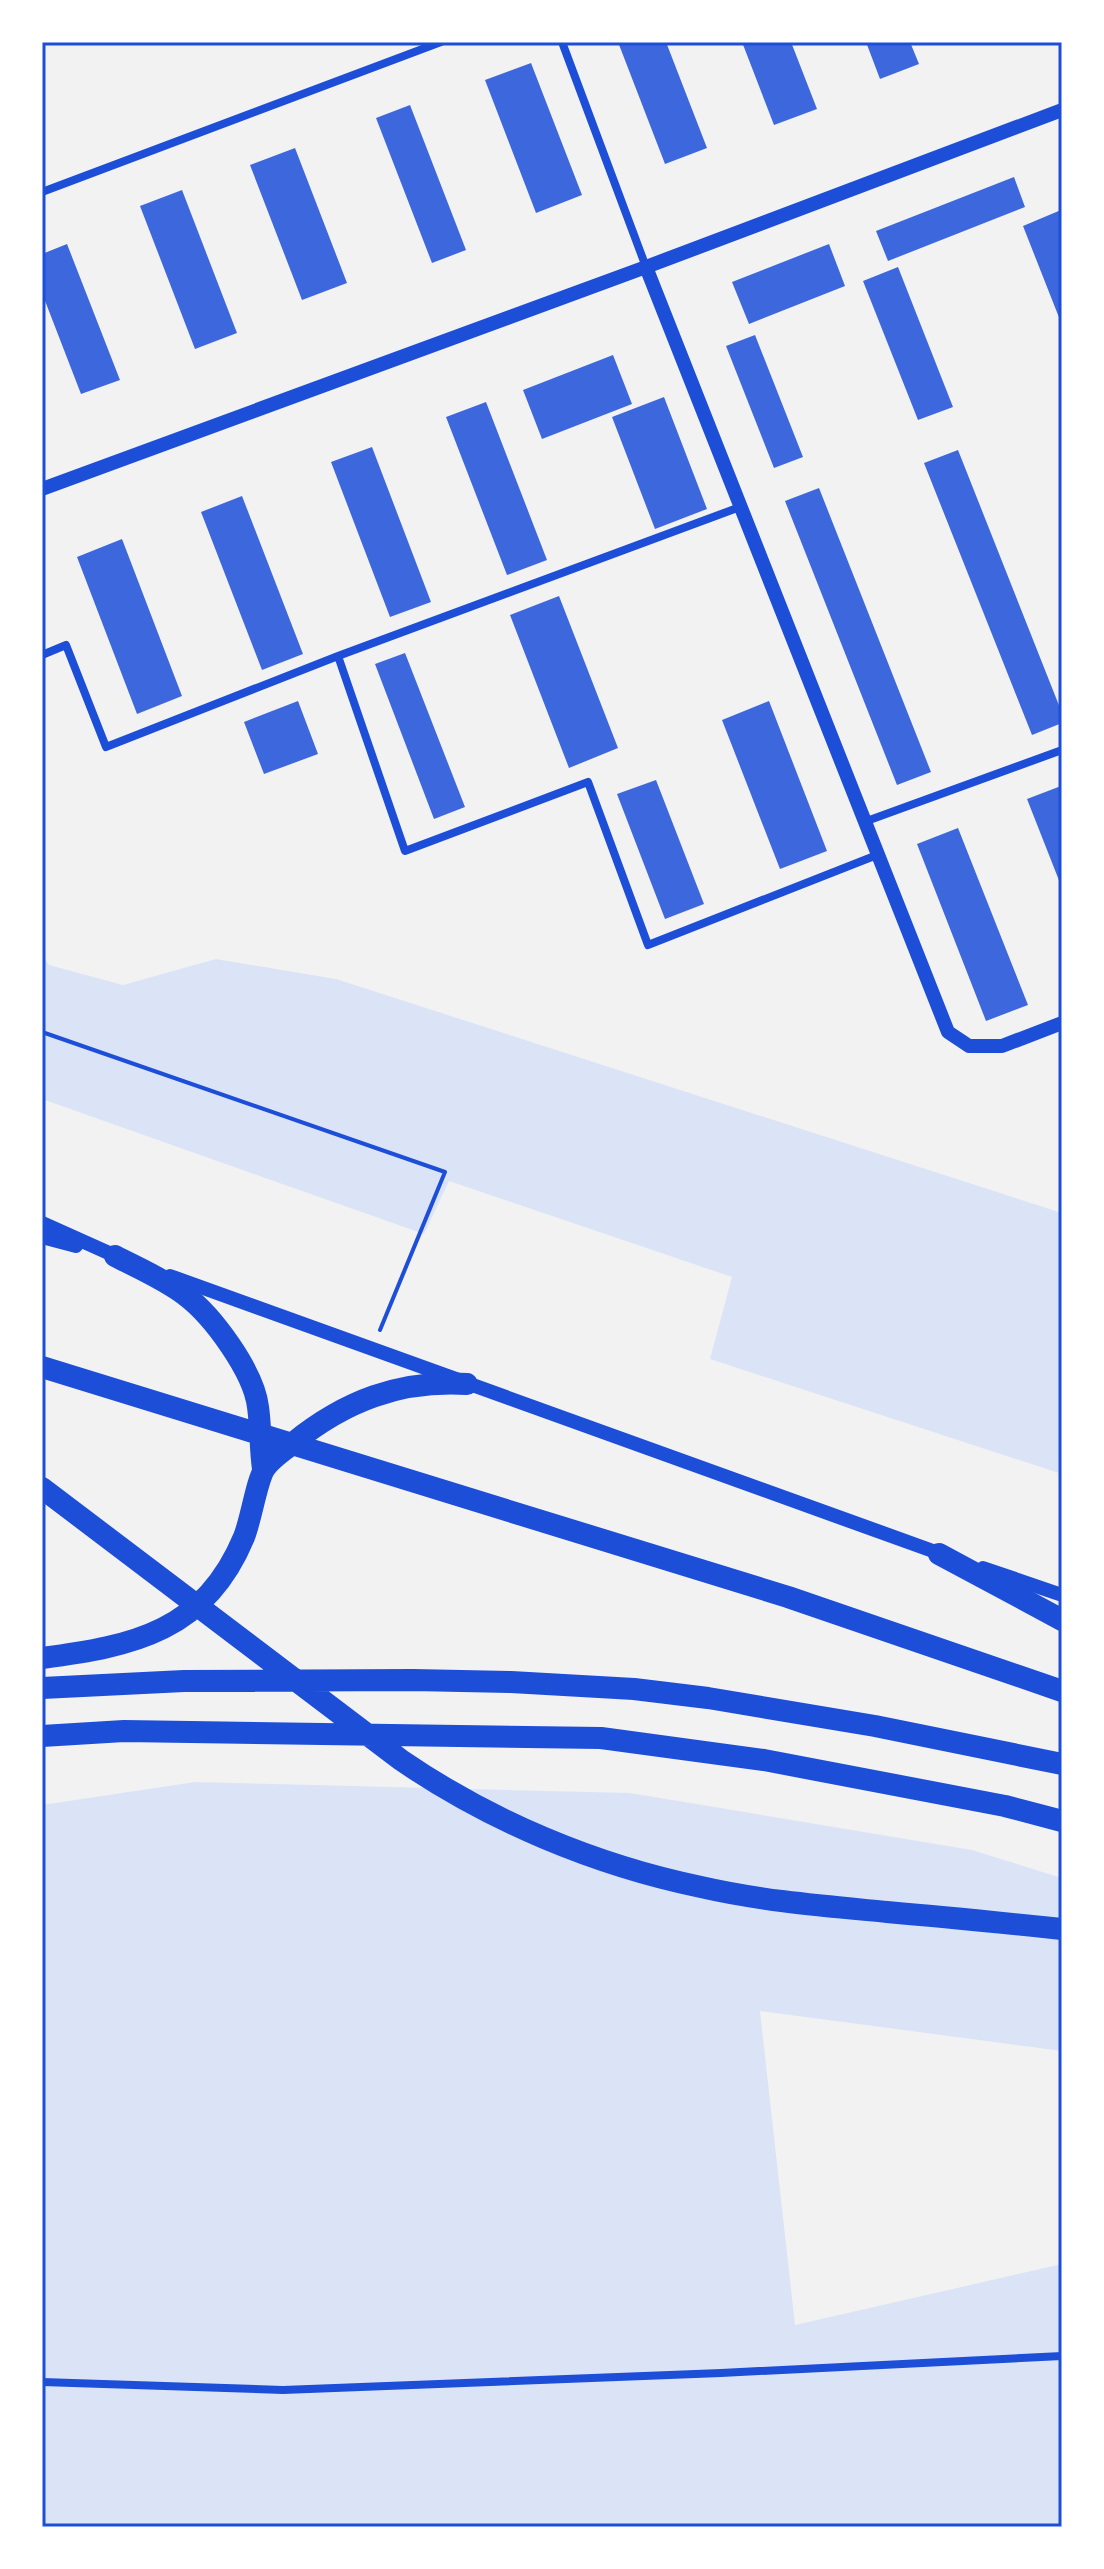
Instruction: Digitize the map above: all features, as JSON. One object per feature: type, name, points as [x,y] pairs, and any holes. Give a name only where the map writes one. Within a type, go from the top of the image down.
[{"type":"highway","points":[[42,1658],[125,1644],[171,1625],[193,1610],[227,1574],[236,1556],[250,1522],[263,1469],[258,1406],[234,1350],[188,1297],[168,1283],[115,1256]]},
{"type":"highway","points":[[42,1367],[788,1597],[1062,1691]]},
{"type":"highway","points":[[263,1469],[311,1428],[345,1407],[387,1392],[419,1385],[438,1382],[467,1384]]},
{"type":"highway","points":[[42,1488],[401,1760],[474,1805],[570,1848],[652,1875],[733,1894],[1062,1929]]},
{"type":"highway","points":[[939,1554],[1062,1620]]},
{"type":"highway","points":[[42,1688],[184,1681],[413,1680],[634,1689],[875,1726],[1062,1764]]},
{"type":"highway","points":[[42,1736],[138,1731],[601,1738],[764,1760],[1005,1806],[1062,1821]]},
{"type":"street","points":[[42,192],[441,42]]},
{"type":"street","points":[[562,42],[646,267],[948,1032],[969,1046],[1002,1046],[1062,1023]]},
{"type":"street","points":[[42,489],[1062,110]]},
{"type":"street","points":[[42,655],[66,645],[106,747],[338,656],[740,507]]},
{"type":"street","points":[[338,656],[405,851],[588,782],[648,945],[877,855]]},
{"type":"street","points":[[864,822],[1062,750]]},
{"type":"street","points":[[42,1223],[115,1256],[939,1554],[1062,1595]]},
{"type":"street","points":[[42,1237],[115,1256]]},
{"type":"street","points":[[42,2382],[283,2390],[1062,2356]]},
{"type":"path","points":[[42,1032],[445,1172],[380,1330]]},
{"type":"shaded area","points":[[42,954],[49,965],[123,985],[216,959],[336,979],[1062,1213],[1062,1474],[710,1359],[732,1277],[449,1181],[424,1234],[42,1099]]},
{"type":"shaded area","points":[[195,1782],[630,1793],[972,1850],[1062,1878],[1062,2051],[760,2011],[795,2325],[1062,2264],[1062,2527],[42,2527],[42,1805]]},
{"type":"building","points":[[618,42],[666,42],[707,148],[665,164]]},
{"type":"building","points":[[742,42],[791,42],[817,109],[774,125]]},
{"type":"building","points":[[866,42],[910,42],[919,64],[880,79]]},
{"type":"building","points":[[531,63],[582,195],[536,213],[485,80]]},
{"type":"building","points":[[410,105],[466,250],[432,263],[376,118]]},
{"type":"building","points":[[295,148],[347,283],[302,300],[250,165]]},
{"type":"building","points":[[1014,177],[1025,207],[888,261],[876,231]]},
{"type":"building","points":[[182,190],[237,333],[195,349],[140,206]]},
{"type":"building","points":[[1061,210],[1062,213],[1062,325],[1023,226]]},
{"type":"building","points":[[67,244],[120,380],[81,394],[42,293],[42,254]]},
{"type":"building","points":[[829,244],[845,286],[749,324],[732,282]]},
{"type":"building","points":[[898,267],[953,407],[918,420],[863,281]]},
{"type":"building","points":[[755,335],[803,457],[774,468],[726,346]]},
{"type":"building","points":[[613,355],[632,404],[542,439],[523,390]]},
{"type":"building","points":[[664,397],[707,509],[655,529],[612,417]]},
{"type":"building","points":[[486,402],[547,560],[507,575],[446,417]]},
{"type":"building","points":[[372,447],[431,602],[390,617],[331,462]]},
{"type":"building","points":[[958,450],[1062,713],[1062,723],[1032,735],[924,463]]},
{"type":"building","points":[[819,488],[931,772],[897,785],[785,501]]},
{"type":"building","points":[[242,496],[303,654],[262,670],[201,512]]},
{"type":"building","points":[[122,539],[182,696],[137,714],[77,557]]},
{"type":"building","points":[[559,596],[618,748],[569,768],[510,615]]},
{"type":"building","points":[[405,653],[465,807],[434,819],[375,664]]},
{"type":"building","points":[[298,701],[318,754],[264,774],[244,722]]},
{"type":"building","points":[[769,701],[827,851],[780,869],[722,720]]},
{"type":"building","points":[[656,780],[704,904],[665,919],[617,794]]},
{"type":"building","points":[[1062,788],[1062,888],[1027,799]]},
{"type":"building","points":[[958,828],[1028,1005],[986,1021],[917,844]]}]
